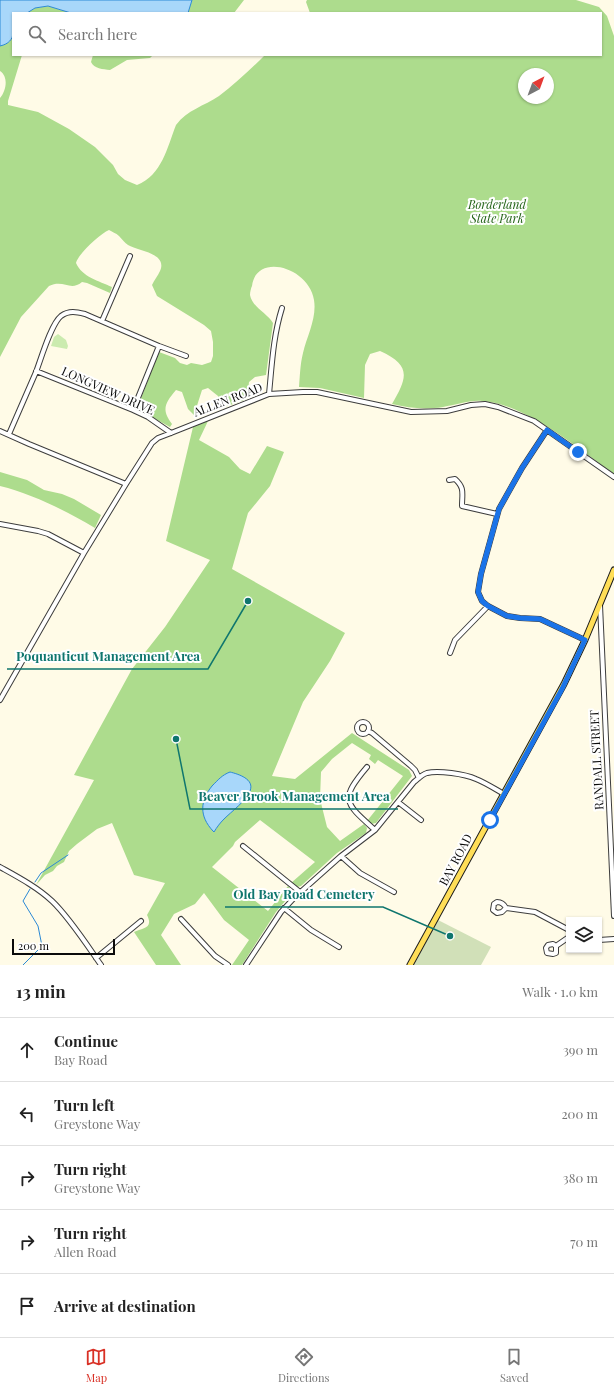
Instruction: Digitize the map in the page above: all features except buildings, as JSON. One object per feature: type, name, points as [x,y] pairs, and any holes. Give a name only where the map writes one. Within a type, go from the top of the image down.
[{"type":"main road","name":"BAY ROAD","points":[[410,965],[562,689],[585,640],[614,570]]},
{"type":"street","points":[[102,321],[130,256]]},
{"type":"street","points":[[270,394],[272,353],[282,308]]},
{"type":"street","points":[[9,434],[52,331],[58,319],[62,315],[69,312],[76,312],[102,321],[186,356]]},
{"type":"street","points":[[133,410],[159,346]]},
{"type":"street","name":"LONGVIEW DRIVE","points":[[36,370],[133,410],[148,417],[171,433]]},
{"type":"street","name":"ALLEN ROAD","points":[[0,700],[84,553],[150,446],[158,438],[270,394],[317,392],[411,412],[447,411],[471,405],[485,404],[498,407],[530,420],[547,430],[614,477]]},
{"type":"street","points":[[547,430],[522,468],[497,514],[478,587],[479,596],[488,606],[507,616],[540,619],[585,640]]},
{"type":"street","points":[[0,431],[126,484]]},
{"type":"street","points":[[449,480],[454,479],[461,484],[463,494],[462,506],[497,514]]},
{"type":"street","points":[[0,524],[48,534],[84,553]]},
{"type":"street","name":"RANDALL STREET","points":[[600,603],[614,916]]},
{"type":"street","points":[[450,653],[455,640],[488,606]]},
{"type":"street","points":[[368,731],[411,766],[419,778]]},
{"type":"street","points":[[367,767],[350,789],[348,796],[354,812],[375,830]]},
{"type":"street","points":[[246,965],[284,908],[341,856],[375,830],[419,778],[425,774],[436,772],[467,776],[479,780],[504,794]]},
{"type":"street","points":[[398,802],[421,820]]},
{"type":"street","points":[[243,846],[300,892]]},
{"type":"street","points":[[341,856],[360,873],[394,892]]},
{"type":"street","points":[[0,867],[34,887],[51,901],[62,912],[101,965]]},
{"type":"street","points":[[284,908],[311,930],[339,947]]},
{"type":"street","points":[[506,908],[535,912],[566,928]]},
{"type":"street","points":[[181,919],[214,956],[228,965]]},
{"type":"street","points":[[96,958],[141,921]]},
{"type":"street","points":[[556,946],[566,939]]},
{"type":"street","points":[[602,940],[614,939]]},
{"type":"green space","points":[[192,0],[244,0],[235,12],[188,12]]},
{"type":"green space","name":"Borderland State Park","points":[[307,0],[576,0],[599,7],[607,16],[614,36],[614,474],[568,440],[533,418],[499,404],[477,401],[436,408],[423,408],[392,404],[401,386],[404,373],[402,367],[397,361],[380,351],[370,354],[365,365],[364,398],[320,388],[299,387],[302,357],[315,307],[310,289],[303,279],[293,272],[283,268],[272,267],[263,269],[256,275],[250,293],[251,299],[254,303],[273,323],[266,375],[255,377],[249,382],[247,399],[219,409],[218,396],[208,388],[202,390],[194,415],[188,409],[182,392],[176,390],[169,399],[166,407],[166,415],[172,424],[170,427],[139,410],[138,406],[159,352],[175,358],[180,363],[187,365],[191,363],[202,365],[211,362],[213,356],[213,342],[211,331],[204,325],[157,296],[152,285],[160,271],[161,265],[160,260],[156,256],[128,245],[118,235],[109,230],[90,245],[76,263],[82,272],[112,287],[110,293],[82,282],[74,286],[54,284],[49,286],[21,317],[0,357],[0,98],[4,92],[6,80],[0,71],[0,46],[9,42],[12,38],[12,56],[22,56],[8,105],[38,112],[69,129],[95,147],[113,165],[118,174],[125,180],[137,185],[152,175],[158,168],[176,125],[180,120],[190,112],[219,96],[231,87],[264,56],[602,56],[602,12],[310,12],[306,2]]},
{"type":"green space","points":[[48,6],[68,12],[29,12],[35,8]]},
{"type":"green space","points":[[93,56],[152,56],[150,58],[127,60],[110,70],[94,66],[91,62]]},
{"type":"green space","points":[[58,334],[66,340],[68,346],[67,349],[51,346],[54,337]]},
{"type":"green space","points":[[208,421],[199,440],[229,457],[240,469],[250,474],[267,446],[284,452],[270,486],[248,513],[232,569],[345,633],[330,661],[303,702],[272,776],[295,779],[352,733],[409,770],[412,776],[376,823],[371,824],[367,821],[403,776],[378,760],[375,764],[369,759],[371,755],[352,743],[332,759],[321,772],[320,799],[327,827],[340,841],[364,824],[367,828],[366,833],[337,853],[301,886],[297,887],[291,883],[315,862],[260,820],[235,842],[233,846],[212,867],[268,911],[288,886],[292,891],[276,912],[242,965],[232,965],[249,940],[224,920],[204,893],[195,904],[174,914],[161,935],[181,965],[156,965],[134,932],[143,929],[148,925],[149,920],[147,915],[165,883],[134,875],[112,823],[97,829],[77,844],[69,851],[64,862],[57,866],[53,871],[45,875],[36,885],[94,780],[74,775],[132,669],[165,627],[210,560],[166,541],[193,427]]},
{"type":"green space","points":[[0,472],[27,480],[44,490],[62,494],[74,499],[101,515],[95,528],[73,515],[49,504],[12,489],[0,486]]},
{"type":"green space","points":[[438,920],[491,947],[481,965],[414,965]]},
{"type":"water","points":[[0,0],[192,0],[188,12],[68,12],[48,6],[35,8],[29,12],[12,12],[12,37],[6,44],[0,46]]},
{"type":"water","points":[[230,772],[248,780],[251,787],[250,791],[246,798],[214,832],[205,820],[203,814],[203,803],[212,786],[222,776]]},
{"type":"waterway","points":[[35,882],[41,873],[68,855]]},
{"type":"waterway","points":[[23,965],[42,946],[38,926],[23,901],[30,889]]},
{"type":"place","name":"Poquanticut Management Area","points":[[248,601]]},
{"type":"place","name":"Beaver Brook Management Area","points":[[176,739]]},
{"type":"place","name":"Old Bay Road Cemetery","points":[[450,936]]},
{"type":"route","points":[[490,820],[562,689],[585,640],[540,619],[507,616],[488,606],[482,601],[478,592],[481,574],[499,509],[522,468],[547,430],[578,452]]}]
